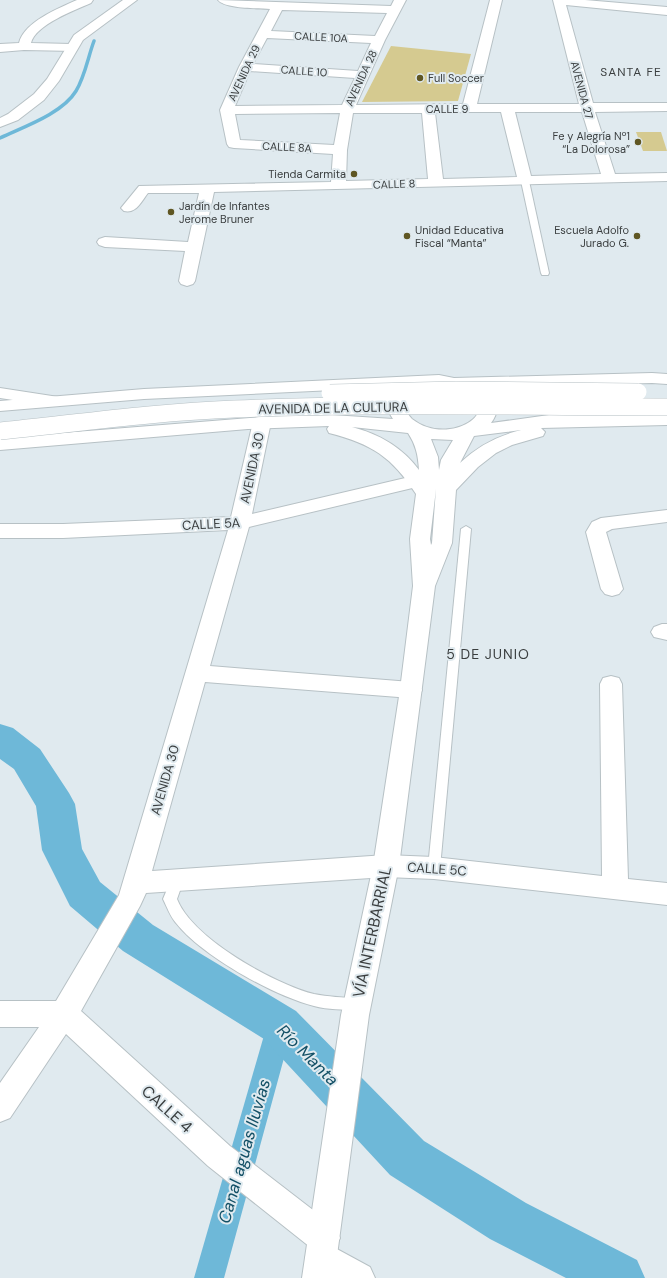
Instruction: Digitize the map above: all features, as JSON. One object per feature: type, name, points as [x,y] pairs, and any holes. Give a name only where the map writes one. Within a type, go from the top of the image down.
[{"type":"street","points":[[24,46],[27,37],[33,30],[46,21],[87,0]]},
{"type":"street","points":[[0,124],[13,117],[38,97],[52,81],[78,38],[131,0]]},
{"type":"street","points":[[224,0],[233,3],[278,6],[398,5]]},
{"type":"street","points":[[469,109],[496,0]]},
{"type":"street","points":[[560,0],[667,11]]},
{"type":"street","name":"AVENIDA 27","points":[[560,0],[586,107],[609,178]]},
{"type":"street","name":"AVENIDA 28","points":[[338,186],[340,150],[347,110],[379,40],[398,5]]},
{"type":"street","name":"AVENIDA 29","points":[[234,144],[227,110],[245,67],[278,6]]},
{"type":"street","name":"CALLE 10A","points":[[263,34],[379,40]]},
{"type":"street","points":[[0,48],[24,46],[71,48]]},
{"type":"street","name":"CALLE 10","points":[[245,67],[363,75]]},
{"type":"street","name":"CALLE 9","points":[[227,110],[667,107]]},
{"type":"street","points":[[507,108],[525,181]]},
{"type":"street","points":[[428,109],[436,183]]},
{"type":"street","name":"CALLE 8A","points":[[234,144],[340,150]]},
{"type":"street","name":"CALLE 8","points":[[129,208],[144,189],[338,186],[667,176]]},
{"type":"street","points":[[187,281],[207,188]]},
{"type":"street","points":[[105,242],[194,248]]},
{"type":"street","name":"AVENIDA DE LA CULTURA","points":[[0,406],[52,401],[234,389],[446,381],[667,379]]},
{"type":"street","points":[[467,431],[478,426],[486,418],[488,409],[485,400],[478,392],[467,386],[446,381],[425,382],[413,385],[404,391],[398,398],[396,406],[398,414],[404,422],[414,428],[440,435],[524,423],[589,419],[667,419]]},
{"type":"street","name":"AVENIDA DE LA CULTURA","points":[[0,417],[225,398],[350,392],[456,390],[667,393]]},
{"type":"street","points":[[0,393],[52,401]]},
{"type":"street","name":"AVENIDA DE LA CULTURA","points":[[0,431],[127,417],[234,409],[350,407],[667,407]]},
{"type":"street","points":[[446,489],[470,464],[490,448],[513,438],[589,419]]},
{"type":"street","name":"AVENIDA DE LA CULTURA","points":[[0,444],[266,422],[330,420],[365,421],[414,428]]},
{"type":"street","points":[[266,422],[315,425],[362,435],[384,445],[392,451],[405,464],[422,487]]},
{"type":"street","name":"AVENIDA 30","points":[[0,1108],[70,1004],[133,891],[240,523],[266,422]]},
{"type":"street","name":"VÍA INTERBARRIAL","points":[[323,1247],[356,1010],[386,866],[424,586],[420,539],[422,487],[429,472],[428,457],[424,442],[414,428]]},
{"type":"street","name":"VÍA INTERBARRIAL","points":[[424,586],[442,543],[446,489],[451,460],[467,431]]},
{"type":"street","name":"CALLE 5A","points":[[0,531],[63,531],[240,523],[422,487]]},
{"type":"street","points":[[612,589],[596,532],[599,527],[608,523],[667,516]]},
{"type":"street","points":[[196,673],[411,690]]},
{"type":"street","points":[[611,684],[615,887]]},
{"type":"street","name":"CALLE 5C","points":[[133,891],[178,879],[386,866],[434,868],[667,894]]},
{"type":"street","points":[[0,1014],[70,1004]]},
{"type":"street","name":"CALLE 4","points":[[70,1004],[229,1164],[359,1278]]},
{"type":"lane","points":[[525,181],[545,273]]},
{"type":"lane","points":[[434,868],[466,529]]},
{"type":"lane","points":[[178,879],[170,900],[177,915],[186,925],[223,955],[276,986],[315,1000],[356,1010]]},
{"type":"shaded area","name":"Full Soccer","points":[[391,46],[471,54],[458,101],[362,102]]},
{"type":"shaded area","points":[[636,132],[661,132],[667,151],[643,151]]},
{"type":"waterway","points":[[0,138],[52,113],[70,99],[82,79],[94,41]]},
{"type":"waterway","name":"Canal aguas lluvias","points":[[0,738],[27,759],[55,804],[62,850],[85,894],[138,938],[280,1025],[407,1158],[508,1221],[619,1278]]},
{"type":"waterway","name":"Canal aguas lluvias","points":[[209,1278],[280,1025]]},
{"type":"place","name":"Full Soccer","points":[[420,78]]},
{"type":"place","name":"Fe y Alegría Nº1 “La Dolorosa”","points":[[638,142]]},
{"type":"place","name":"Tienda Carmita","points":[[354,174]]},
{"type":"place","name":"Jardín de Infantes Jerome Bruner","points":[[171,212]]},
{"type":"place","name":"Unidad Educativa Fiscal “Manta”","points":[[407,236]]},
{"type":"place","name":"Escuela Adolfo Jurado G.","points":[[637,236]]},
{"type":"district","name":"SANTA FE","points":[[631,72]]},
{"type":"district","name":"5 DE JUNIO","points":[[488,654]]},
{"type":"water label","name":"Río Manta","points":[[308,1055]]}]
